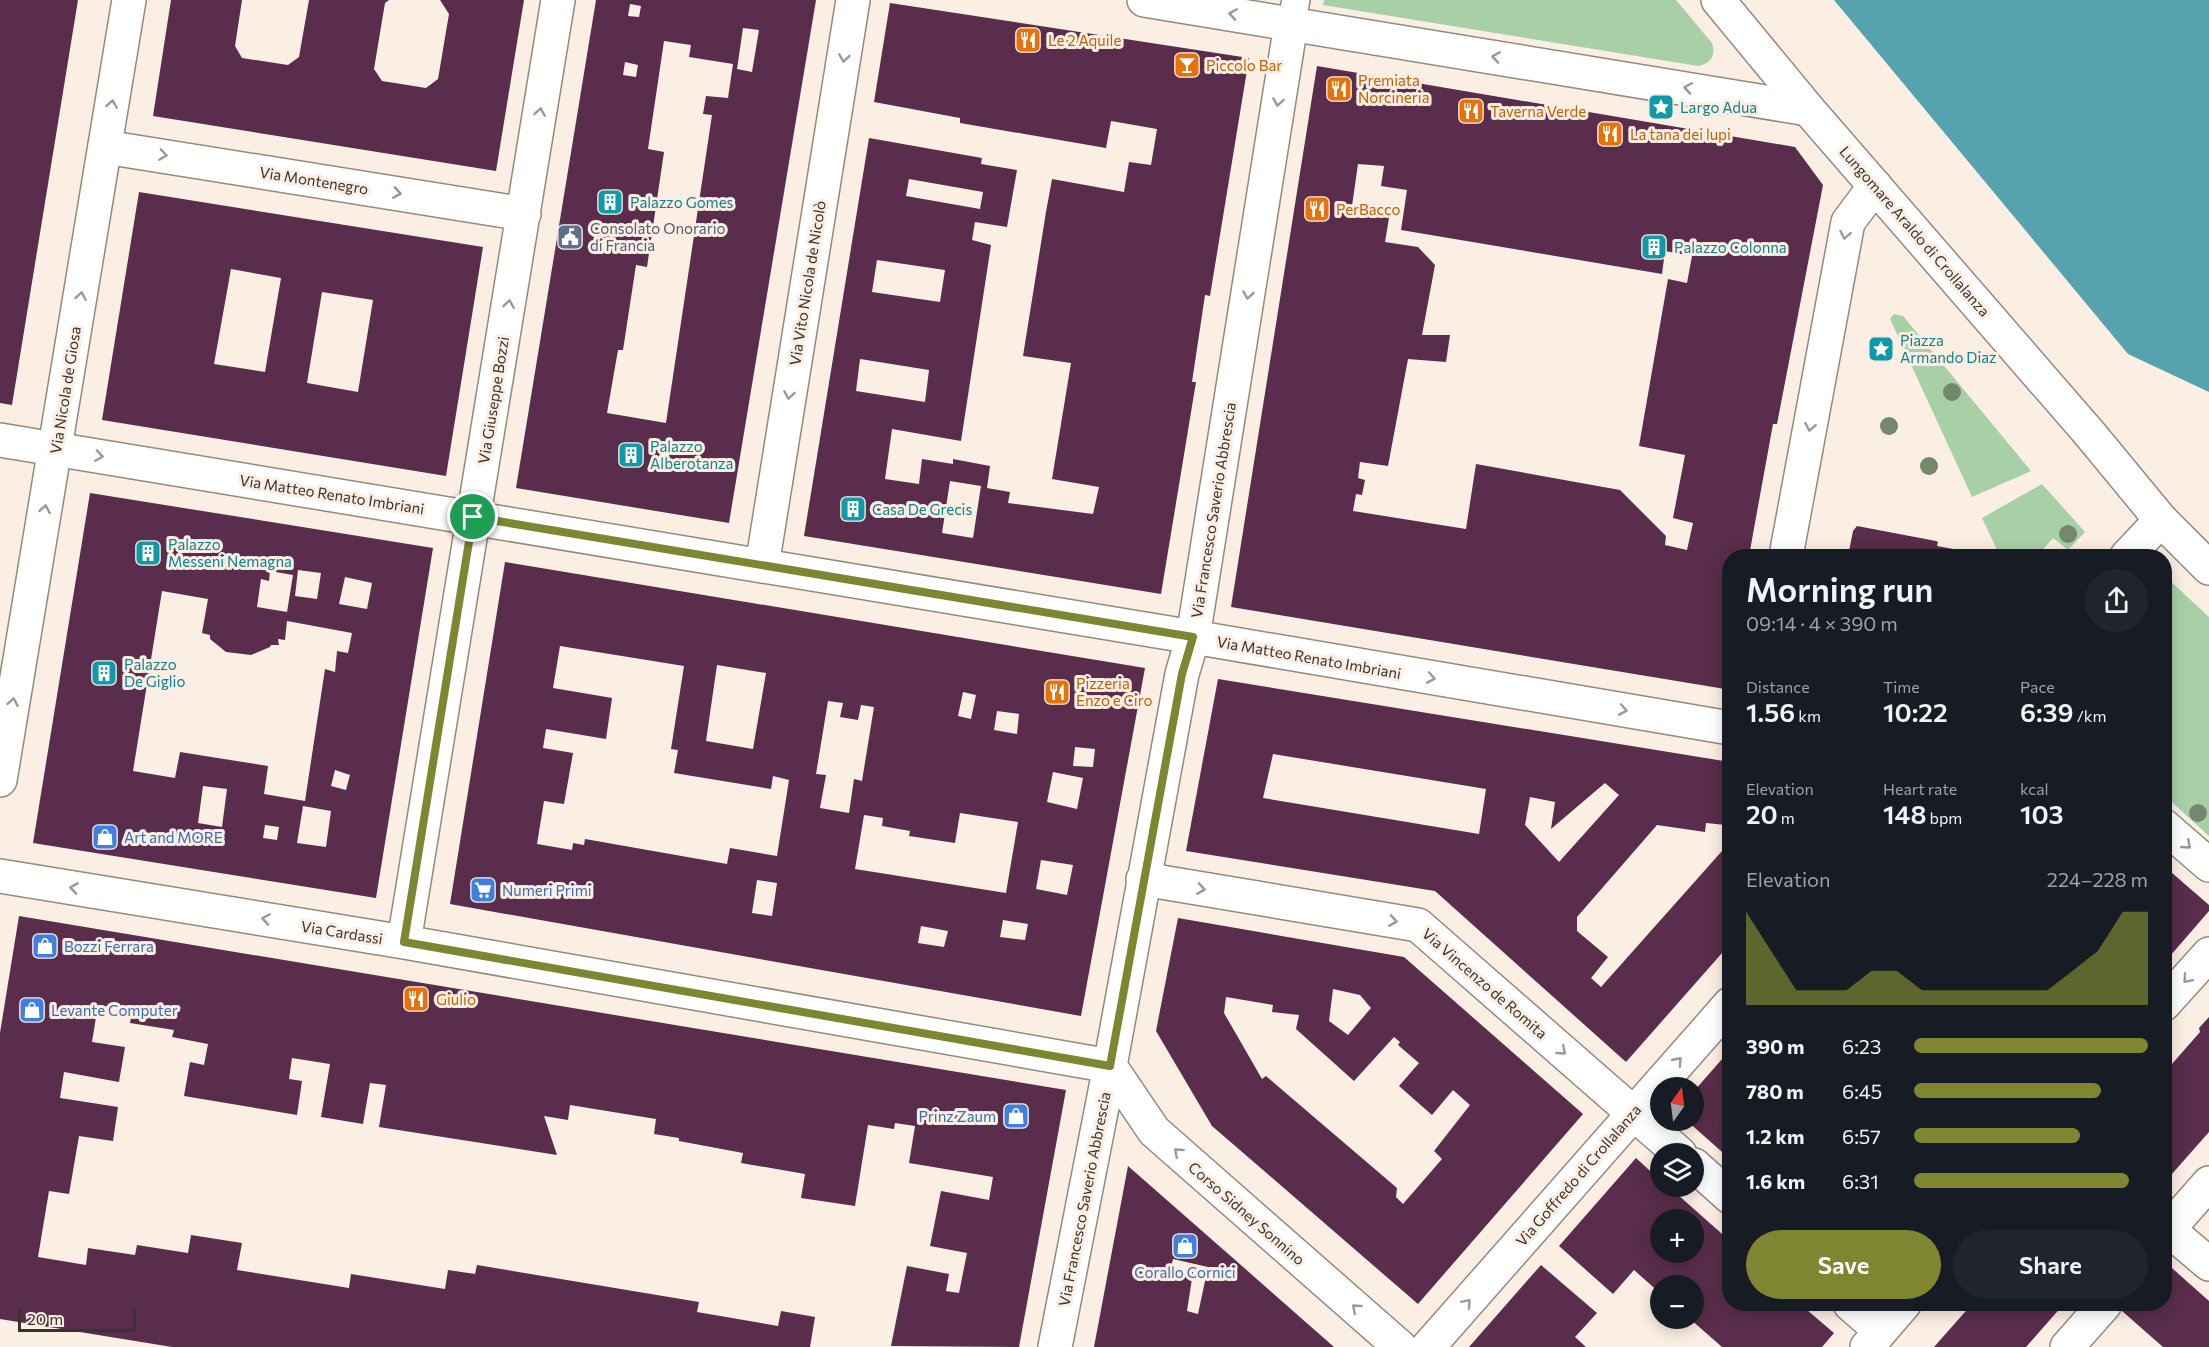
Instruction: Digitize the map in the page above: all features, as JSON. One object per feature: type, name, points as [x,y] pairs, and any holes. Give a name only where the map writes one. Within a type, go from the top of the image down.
[{"type":"street","name":"Via Nicola de Giosa","points":[[0,780],[129,0]]},
{"type":"street","name":"Via Giuseppe Bozzi","points":[[404,942],[558,0]]},
{"type":"street","name":"Via Vito Nicola de Nicolò","points":[[762,566],[853,0]]},
{"type":"street","points":[[1144,0],[1294,12],[1808,108]]},
{"type":"street","name":"Lungomare Araldo di Crollalanza","points":[[1718,0],[2161,520],[2209,568]]},
{"type":"street","name":"Via Francesco Saverio Abbrescia","points":[[1055,1347],[1110,1066],[1182,674],[1193,637],[1294,12]]},
{"type":"street","name":"Via Montenegro","points":[[105,147],[524,214]]},
{"type":"street","points":[[1787,549],[1848,222],[1875,186]]},
{"type":"street","name":"Via Matteo Renato Imbriani","points":[[0,440],[1722,727]]},
{"type":"street","points":[[2134,549],[2161,520]]},
{"type":"street","points":[[2172,833],[2209,864]]},
{"type":"street","name":"Via Cardassi","points":[[0,876],[404,942],[1110,1066]]},
{"type":"street","name":"Via Vincenzo de Romita","points":[[1143,879],[1418,926],[1668,1143]]},
{"type":"street","points":[[2172,996],[2209,954]]},
{"type":"street","name":"Via Goffredo di Crollalanza","points":[[1428,1347],[1722,1013]]},
{"type":"street","name":"Corso Sidney Sonnino","points":[[1110,1066],[1154,1131],[1400,1347]]},
{"type":"street","points":[[1704,1174],[1722,1190]]},
{"type":"street","points":[[2172,1223],[2209,1183]]},
{"type":"street","points":[[2172,1235],[2209,1264]]},
{"type":"street","points":[[1855,1311],[1874,1339],[1898,1311]]},
{"type":"street","points":[[2076,1344],[2100,1311]]},
{"type":"green space","points":[[1324,0],[1676,0],[1712,43],[1713,55],[1709,61],[1698,66],[1323,5]]},
{"type":"green space","points":[[1894,314],[1903,316],[2031,471],[1972,497],[1890,319]]},
{"type":"green space","points":[[2042,484],[2085,532],[2069,549],[2053,538],[2043,549],[1997,549],[1982,518]]},
{"type":"green space","points":[[2172,583],[2209,617],[2209,836],[2172,802]]},
{"type":"water","points":[[1834,0],[2209,0],[2209,392],[2128,354]]},
{"type":"building","points":[[0,0],[78,0],[12,405],[0,403]]},
{"type":"building","points":[[171,0],[242,0],[235,46],[242,58],[288,65],[299,57],[309,0],[389,0],[385,3],[374,69],[382,81],[426,88],[438,79],[449,14],[440,0],[524,0],[496,171],[153,116]]},
{"type":"building","points":[[596,0],[816,0],[729,523],[516,488]],"holes":[[[630,4],[641,6],[639,17],[628,16]],[[743,28],[759,30],[752,72],[737,69]],[[664,41],[691,45],[689,57],[733,64],[728,98],[706,96],[703,114],[712,115],[666,423],[607,413],[618,350],[623,350],[636,265],[647,267],[664,152],[648,149]],[[625,62],[638,65],[636,77],[623,75]]]},
{"type":"building","points":[[890,3],[1249,58],[1210,296],[1205,295],[1192,382],[1196,382],[1161,594],[804,536],[869,138],[982,158],[981,164],[1017,170],[1007,227],[975,222],[972,240],[991,245],[961,441],[892,429],[885,479],[919,484],[922,459],[953,464],[953,459],[990,466],[987,488],[1010,492],[1008,503],[1093,514],[1099,487],[1052,479],[1071,363],[1023,356],[1046,212],[1052,179],[1124,192],[1129,162],[1151,165],[1157,129],[1111,121],[1106,148],[960,123],[960,118],[874,102]],"holes":[[[909,179],[983,192],[980,209],[906,196]],[[877,260],[945,270],[940,302],[872,292]],[[860,359],[929,370],[925,402],[856,391]],[[950,481],[981,486],[973,538],[942,533]]]},
{"type":"building","points":[[1317,66],[1795,147],[1823,185],[1777,424],[1773,424],[1750,549],[1722,549],[1722,689],[1231,607]],"holes":[[[1358,164],[1384,166],[1381,186],[1407,190],[1401,230],[1662,274],[1665,251],[1692,256],[1687,283],[1668,279],[1639,446],[1685,455],[1673,518],[1693,523],[1687,550],[1665,545],[1666,536],[1620,490],[1476,464],[1466,529],[1353,511],[1356,494],[1362,495],[1365,480],[1358,478],[1360,462],[1388,466],[1408,359],[1446,362],[1450,335],[1422,335],[1435,265],[1418,247],[1385,242],[1389,218],[1351,213]]]},
{"type":"building","points":[[139,192],[483,247],[446,476],[102,420]],"holes":[[[231,269],[281,278],[265,372],[214,364]],[[322,292],[373,300],[358,392],[307,383]]]},
{"type":"building","points":[[90,493],[433,548],[376,898],[33,843]],"holes":[[[298,570],[321,573],[317,599],[295,596]],[[270,571],[293,575],[287,612],[257,607],[261,579],[269,581]],[[345,577],[372,583],[367,609],[339,604]],[[162,591],[208,599],[202,633],[210,635],[210,639],[226,652],[251,655],[271,645],[279,645],[278,639],[285,640],[287,621],[352,633],[348,653],[337,651],[335,672],[325,669],[305,801],[264,794],[268,766],[180,752],[175,778],[133,771]],[[335,770],[350,775],[346,790],[331,786]],[[203,786],[227,789],[222,827],[198,823]],[[303,806],[331,811],[326,847],[297,843]],[[265,825],[279,827],[277,840],[263,838]]]},
{"type":"building","points":[[1857,526],[1936,541],[1937,546],[1953,549],[1849,549],[1853,531]]},
{"type":"building","points":[[505,562],[1145,668],[1081,1016],[450,904]],"holes":[[[560,646],[684,666],[671,749],[678,750],[674,773],[771,789],[773,776],[789,780],[777,856],[730,848],[727,864],[585,839],[584,845],[573,843],[572,850],[537,844],[544,801],[564,804],[573,753],[543,748],[546,729],[606,739],[612,698],[553,688]],[[717,665],[766,673],[753,749],[706,741]],[[963,692],[976,695],[971,719],[958,716]],[[828,701],[843,703],[840,717],[858,720],[861,705],[874,707],[862,781],[854,779],[849,813],[820,808],[826,775],[816,774]],[[997,711],[1019,714],[1017,734],[994,730]],[[1075,747],[1095,749],[1093,767],[1073,766]],[[1053,772],[1083,778],[1077,809],[1047,802]],[[960,813],[1018,822],[1006,893],[855,869],[864,815],[883,818],[882,826],[910,831],[909,836],[955,843]],[[1041,860],[1073,865],[1067,895],[1036,889]],[[757,880],[777,883],[772,916],[752,913]],[[1003,920],[1028,924],[1025,940],[1000,937]],[[921,926],[948,931],[944,947],[918,943]]]},
{"type":"building","points":[[1218,679],[1722,761],[1722,825],[1706,823],[1705,832],[1657,825],[1577,917],[1577,931],[1608,957],[1591,978],[1601,987],[1722,851],[1722,953],[1626,1062],[1435,891],[1186,851]],"holes":[[[1273,754],[1486,789],[1479,834],[1263,798]],[[1605,783],[1619,795],[1559,862],[1525,825],[1530,797],[1555,802],[1551,829]]]},
{"type":"building","points":[[2172,873],[2209,905],[2209,911],[2172,954]]},
{"type":"building","points":[[19,916],[1066,1090],[1019,1347],[891,1346],[907,1266],[949,1274],[946,1291],[959,1293],[967,1253],[930,1246],[941,1191],[989,1200],[993,1177],[909,1163],[915,1126],[895,1123],[894,1129],[868,1125],[855,1206],[801,1198],[805,1174],[741,1163],[743,1153],[654,1134],[656,1119],[570,1105],[568,1120],[544,1116],[557,1155],[379,1127],[386,1085],[370,1083],[363,1124],[321,1117],[330,1064],[292,1058],[289,1079],[302,1081],[297,1115],[184,1096],[190,1062],[204,1065],[208,1044],[172,1037],[174,1030],[130,1023],[132,1011],[98,1005],[92,1042],[125,1047],[119,1082],[64,1072],[60,1098],[118,1107],[113,1141],[79,1136],[69,1194],[49,1191],[38,1257],[86,1265],[88,1248],[135,1255],[137,1245],[188,1253],[191,1235],[242,1243],[237,1270],[349,1288],[351,1274],[445,1289],[448,1270],[475,1274],[477,1265],[699,1302],[697,1312],[778,1326],[781,1311],[815,1317],[810,1347],[172,1347],[0,1319],[0,1033]]},
{"type":"building","points":[[1178,918],[1404,957],[1583,1114],[1418,1304],[1212,1126],[1156,1031]],"holes":[[[1333,989],[1360,995],[1371,1008],[1348,1035],[1329,1021]],[[1226,997],[1273,1005],[1272,1012],[1299,1015],[1296,1029],[1354,1081],[1394,1037],[1400,1042],[1398,1045],[1419,1063],[1399,1086],[1432,1115],[1453,1090],[1470,1105],[1434,1151],[1442,1159],[1403,1204],[1396,1197],[1397,1188],[1266,1076],[1262,1079],[1224,1013]]]},
{"type":"building","points":[[2209,1017],[2209,1132],[2172,1174],[2172,1064],[2200,1032],[2199,1028]]},
{"type":"building","points":[[1722,1059],[1722,1152],[1698,1131],[1704,1131],[1704,1080]]},
{"type":"building","points":[[1636,1158],[1650,1171],[1650,1197],[1680,1197],[1694,1209],[1650,1209],[1650,1263],[1704,1263],[1704,1218],[1722,1234],[1722,1311],[1808,1311],[1834,1333],[1822,1347],[1722,1347],[1702,1329],[1704,1329],[1704,1275],[1650,1275],[1650,1284],[1634,1270],[1613,1294],[1559,1246]]},
{"type":"building","points":[[1128,1166],[1334,1347],[1094,1347]],"holes":[[[1173,1259],[1208,1267],[1198,1314],[1187,1311],[1193,1272],[1171,1267]]]},
{"type":"building","points":[[1541,1265],[1597,1313],[1575,1337],[1586,1347],[1469,1347]]},
{"type":"building","points":[[2172,1268],[2209,1301],[2209,1347],[2163,1347],[2122,1311],[2172,1311]]},
{"type":"building","points":[[1966,1311],[2058,1311],[2026,1347],[1934,1347]]},
{"type":"place","name":"Le 2 Aquile","points":[[1028,40]]},
{"type":"place","name":"Piccolo Bar","points":[[1187,65]]},
{"type":"place","name":"Premiata Norcineria","points":[[1339,89]]},
{"type":"place","name":"Largo Adua","points":[[1661,107]]},
{"type":"place","name":"Taverna Verde","points":[[1471,111]]},
{"type":"place","name":"La tana dei lupi","points":[[1610,134]]},
{"type":"place","name":"Palazzo Gomes","points":[[610,202]]},
{"type":"place","name":"PerBacco","points":[[1317,209]]},
{"type":"place","name":"Consolato Onorario di Francia","points":[[570,237]]},
{"type":"place","name":"Palazzo Colonna","points":[[1654,247]]},
{"type":"place","name":"Piazza Armando Diaz","points":[[1881,349]]},
{"type":"place","name":"Palazzo Alberotanza","points":[[631,455]]},
{"type":"place","name":"Casa De Grecis","points":[[853,509]]},
{"type":"place","name":"Palazzo Messeni Nemagna","points":[[148,553]]},
{"type":"place","name":"Palazzo De Giglio","points":[[104,673]]},
{"type":"place","name":"Pizzeria Enzo e Ciro","points":[[1057,692]]},
{"type":"place","name":"Art and MORE","points":[[105,837]]},
{"type":"place","name":"Numeri Primi","points":[[483,890]]},
{"type":"place","name":"Bozzi Ferrara","points":[[45,946]]},
{"type":"place","name":"Giulio","points":[[416,999]]},
{"type":"place","name":"Levante Computer","points":[[32,1010]]},
{"type":"place","name":"Prinz Zaum","points":[[1016,1116]]},
{"type":"place","name":"Corallo Cornici","points":[[1185,1246]]},
{"type":"route","points":[[473,517],[1193,637],[1182,674],[1110,1066],[404,942],[473,517]]}]
